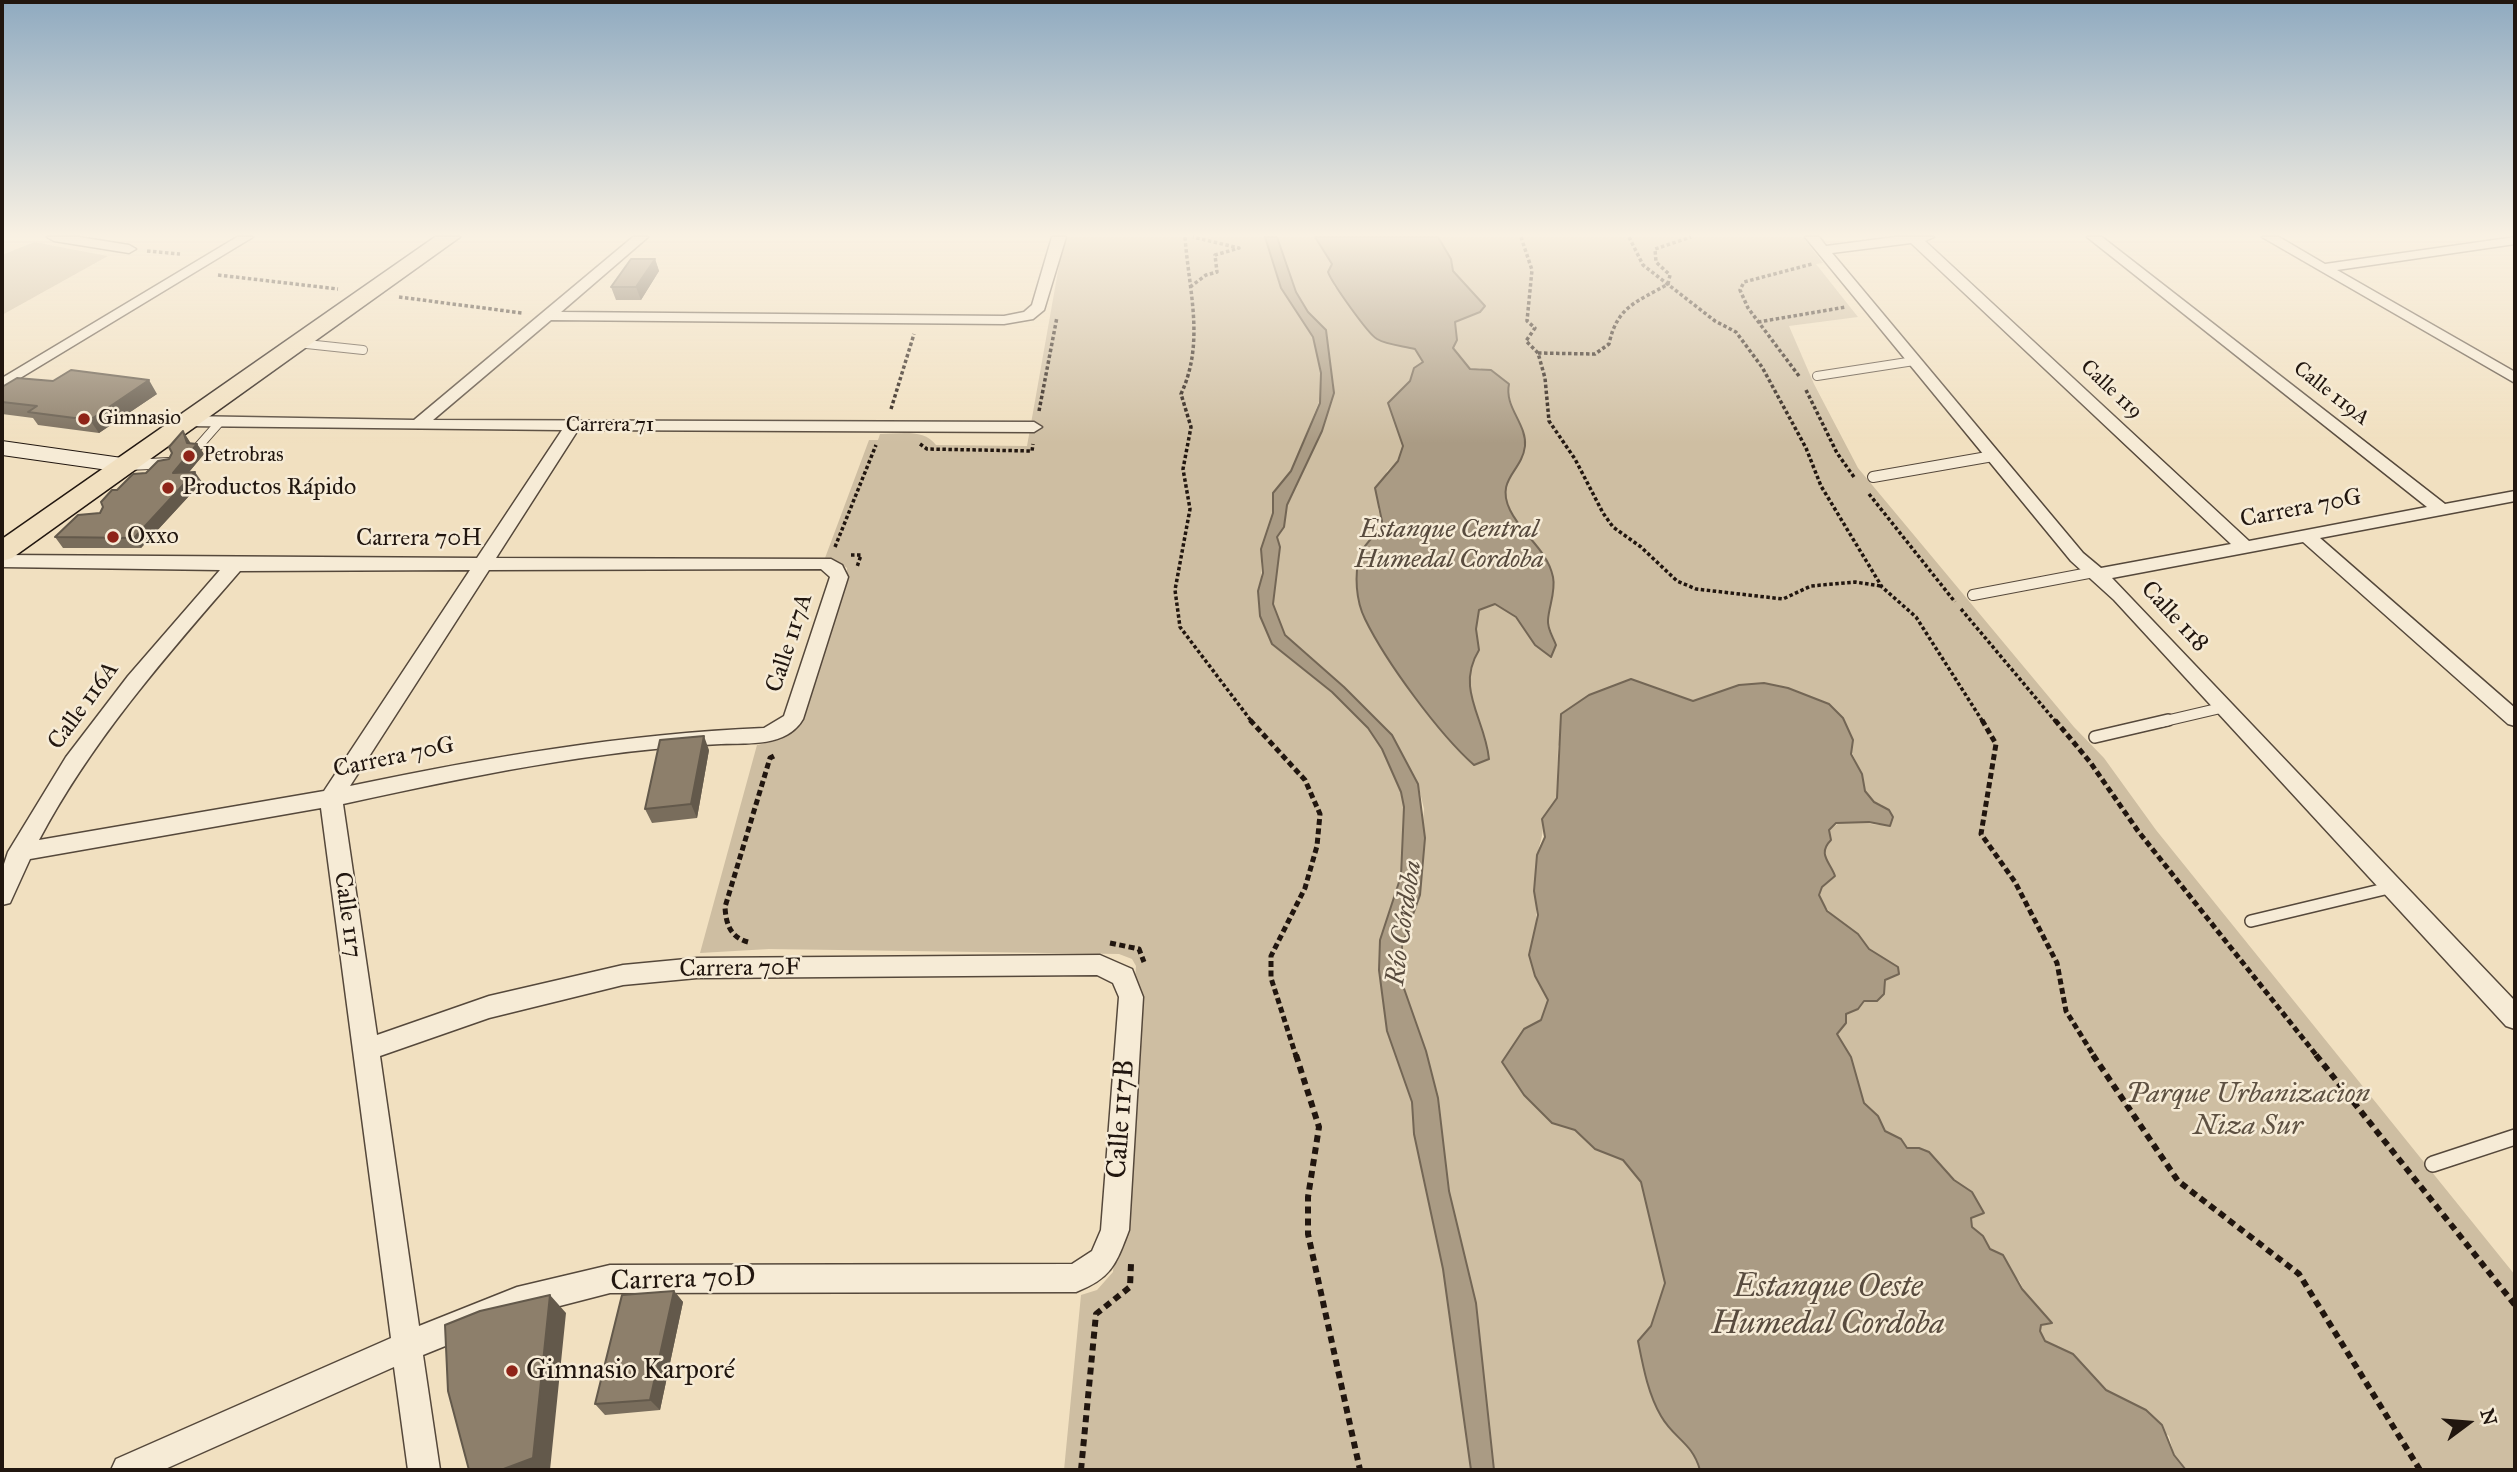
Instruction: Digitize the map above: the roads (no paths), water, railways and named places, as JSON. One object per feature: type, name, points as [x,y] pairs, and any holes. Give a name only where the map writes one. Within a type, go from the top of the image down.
[{"type":"main road","points":[[2,533],[110,463],[336,306]]},
{"type":"main road","points":[[2,552],[61,517],[110,463],[185,421],[297,343],[340,306]]},
{"type":"street","points":[[2,384],[132,306]]},
{"type":"street","points":[[418,425],[559,306]]},
{"type":"street","points":[[547,316],[1004,320],[1028,316],[1039,306]]},
{"type":"street","name":"Calle 118","points":[[1868,306],[2077,557],[2122,596],[2515,1018]]},
{"type":"street","name":"Calle 119","points":[[1992,306],[2245,547]]},
{"type":"street","name":"Calle 119A","points":[[2182,306],[2441,509]]},
{"type":"street","points":[[2389,306],[2515,378]]},
{"type":"street","name":"Carrera 71","points":[[185,421],[1034,428]]},
{"type":"street","points":[[331,798],[572,426]]},
{"type":"street","points":[[2,449],[110,463]]},
{"type":"street","points":[[2507,497],[2515,510]]},
{"type":"street","name":"Carrera 70G","points":[[2096,573],[2507,497]]},
{"type":"street","points":[[2306,536],[2515,719]]},
{"type":"street","name":"Carrera 70H","points":[[2,561],[235,565],[825,563],[835,569]]},
{"type":"street","name":"Calle 116A","points":[[2,896],[19,852],[57,789],[130,684],[235,565]]},
{"type":"street","name":"Calle 117A","points":[[782,729],[793,719],[839,577],[835,569]]},
{"type":"street","name":"Carrera 70G","points":[[19,852],[331,798],[452,772],[696,738],[766,735],[782,729]]},
{"type":"street","name":"Calle 117","points":[[331,798],[424,1470]]},
{"type":"street","name":"Carrera 70F","points":[[366,1051],[489,1007],[635,974],[696,968],[1100,965],[1135,973]]},
{"type":"street","name":"Calle 117B","points":[[1117,1260],[1115,1230],[1130,997],[1135,973]]},
{"type":"street","name":"Carrera 70D","points":[[127,1470],[407,1346],[517,1303],[610,1279],[1076,1278],[1117,1260]]},
{"type":"lane","points":[[297,343],[363,350]]},
{"type":"lane","points":[[1817,376],[1914,361]]},
{"type":"lane","points":[[197,448],[219,422]]},
{"type":"lane","points":[[1873,477],[1993,456]]},
{"type":"lane","points":[[110,463],[171,463]]},
{"type":"lane","points":[[1973,595],[2096,573]]},
{"type":"lane","points":[[2095,737],[2225,707]]},
{"type":"lane","points":[[2251,920],[2393,887]]},
{"type":"lane","points":[[2432,1164],[2515,1138]]},
{"type":"water","name":"Río Córdoba","points":[[1293,306],[1304,306],[1326,330],[1334,393],[1322,431],[1287,505],[1284,527],[1277,537],[1280,547],[1273,604],[1285,635],[1344,687],[1392,735],[1418,784],[1425,838],[1420,895],[1402,946],[1401,980],[1426,1051],[1438,1098],[1449,1191],[1476,1303],[1494,1470],[1471,1470],[1443,1269],[1414,1134],[1412,1102],[1387,1031],[1379,970],[1380,940],[1401,876],[1404,807],[1401,792],[1382,749],[1368,728],[1332,692],[1272,644],[1260,616],[1258,591],[1263,573],[1261,549],[1273,513],[1273,493],[1291,471],[1320,403],[1321,373],[1313,337]]},
{"type":"water","name":"Estanque Central Humedal Cordoba","points":[[1349,306],[1485,306],[1480,312],[1455,322],[1457,340],[1453,348],[1470,369],[1491,370],[1509,384],[1512,408],[1523,430],[1523,455],[1507,483],[1506,499],[1515,519],[1550,567],[1554,588],[1548,623],[1556,645],[1551,657],[1535,645],[1516,617],[1495,604],[1479,610],[1476,629],[1479,650],[1472,664],[1470,678],[1489,759],[1474,765],[1445,735],[1399,676],[1362,612],[1357,579],[1360,555],[1366,544],[1383,526],[1375,488],[1398,461],[1403,446],[1388,403],[1410,381],[1414,368],[1423,362],[1415,349],[1377,339]]},
{"type":"water","name":"Estanque Oeste Humedal Cordoba","points":[[1631,679],[1693,701],[1739,685],[1764,683],[1788,688],[1829,704],[1843,718],[1853,740],[1851,754],[1862,774],[1865,791],[1874,802],[1889,810],[1893,817],[1890,826],[1869,822],[1836,823],[1829,830],[1831,840],[1825,854],[1835,876],[1822,887],[1819,895],[1827,911],[1858,934],[1869,949],[1898,967],[1899,974],[1885,980],[1884,994],[1877,1001],[1864,1001],[1858,1009],[1846,1014],[1846,1023],[1837,1034],[1851,1057],[1864,1103],[1878,1116],[1885,1131],[1901,1139],[1907,1148],[1919,1148],[1929,1152],[1954,1180],[1972,1192],[1984,1213],[1971,1218],[1972,1227],[1983,1236],[1990,1249],[2003,1255],[2022,1289],[2052,1323],[2041,1325],[2040,1331],[2045,1341],[2073,1354],[2106,1390],[2146,1410],[2162,1425],[2174,1455],[2186,1470],[1700,1470],[1688,1447],[1666,1424],[1649,1389],[1638,1341],[1651,1326],[1665,1283],[1641,1182],[1623,1160],[1595,1149],[1575,1130],[1552,1123],[1524,1095],[1502,1062],[1524,1029],[1541,1020],[1548,1000],[1535,976],[1529,955],[1538,915],[1534,891],[1537,855],[1545,837],[1542,819],[1557,798],[1561,714],[1589,695]]},
{"type":"place","name":"Gimnasio","points":[[84,419]]},
{"type":"place","name":"Petrobras","points":[[189,456]]},
{"type":"place","name":"Productos Rápido","points":[[168,488]]},
{"type":"place","name":"Oxxo","points":[[113,537]]},
{"type":"place","name":"Gimnasio Karporé","points":[[512,1371]]},
{"type":"park label","name":"Parque Urbanizacion Niza Sur","points":[[2248,1111]]}]
